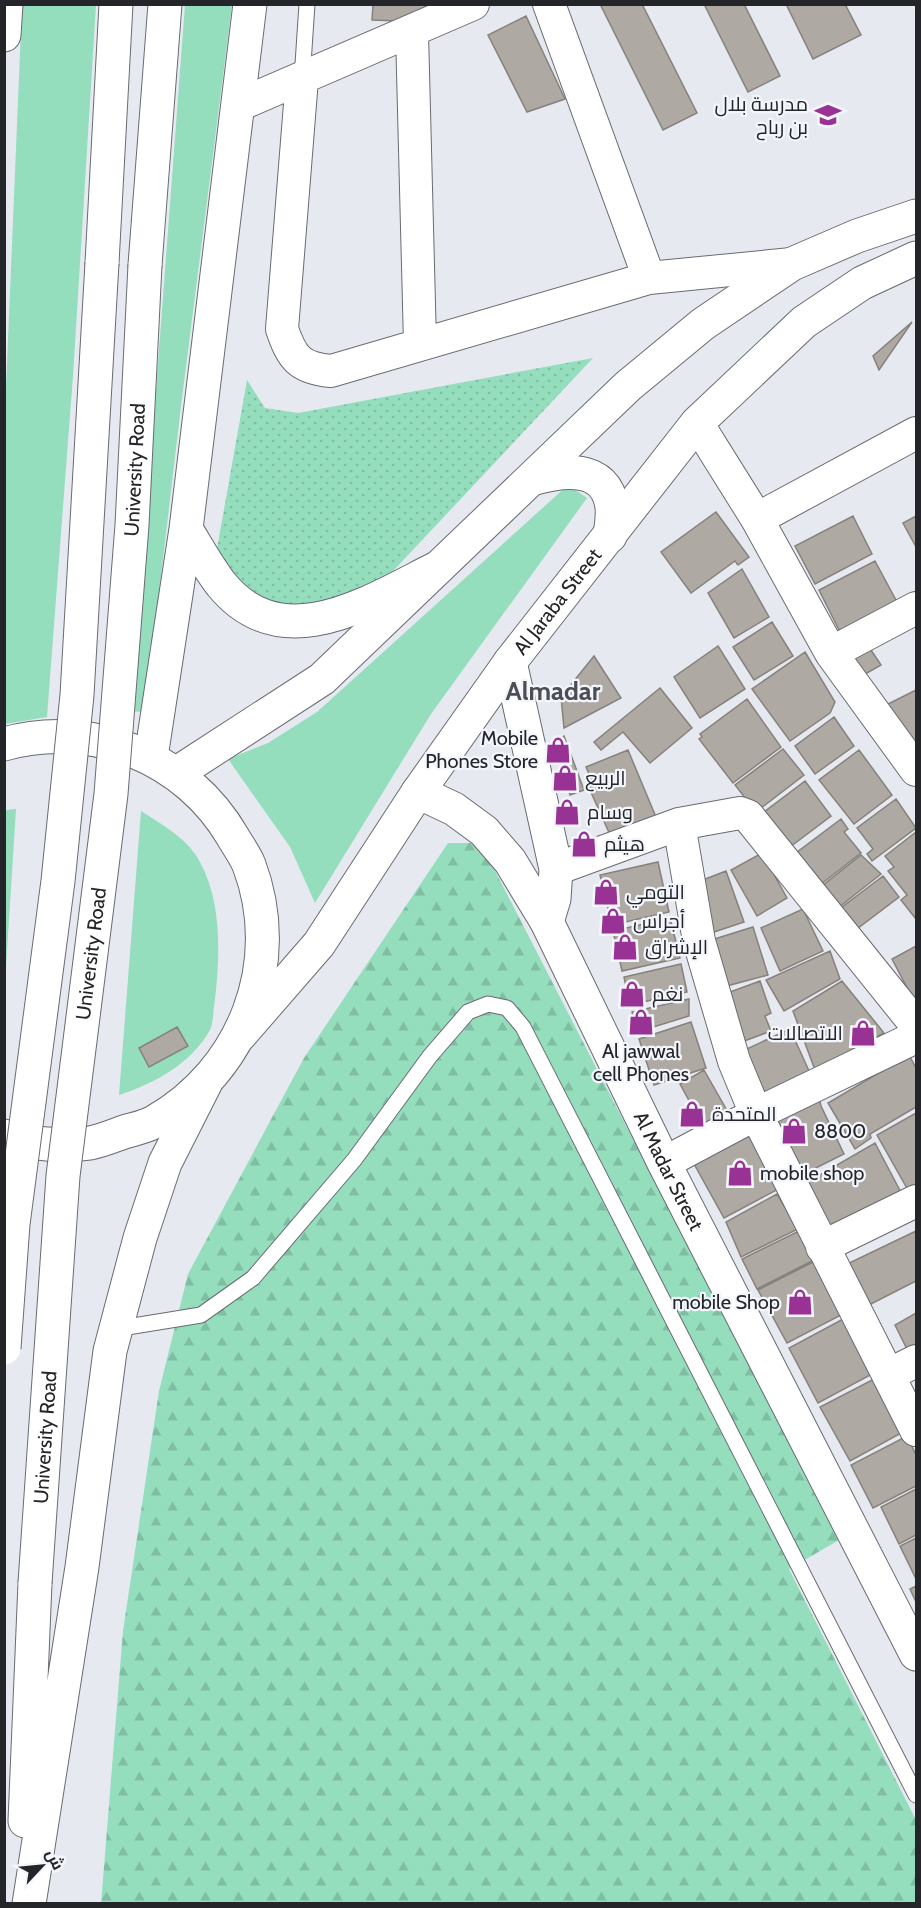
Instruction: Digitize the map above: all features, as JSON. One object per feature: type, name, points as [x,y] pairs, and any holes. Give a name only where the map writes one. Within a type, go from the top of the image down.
[{"type":"main road","points":[[4,36],[6,4]]},
{"type":"main road","points":[[4,1348],[13,1224],[58,881],[77,695],[116,4]]},
{"type":"main road","name":"University Road","points":[[24,1904],[26,1778],[35,1583],[63,1176],[111,794],[132,525],[145,265],[165,4]]},
{"type":"main road","points":[[164,765],[202,385],[250,4]]},
{"type":"main road","points":[[164,765],[322,679],[367,639],[435,569],[628,386],[704,324],[792,264],[857,236],[916,216]]},
{"type":"main road","name":"Al Jaraba Street","points":[[240,1035],[319,944],[418,792],[510,662],[696,423],[804,322],[862,283],[916,258]]},
{"type":"main road","points":[[532,479],[558,472],[581,472],[602,484],[612,507],[610,536]]},
{"type":"main road","points":[[186,529],[221,585],[246,607],[272,618],[307,622],[334,616],[361,606],[435,569]]},
{"type":"main road","points":[[510,662],[556,869],[554,899],[547,922]]},
{"type":"main road","points":[[4,744],[32,736],[93,737],[164,765],[219,813],[249,864],[262,921],[260,980],[240,1035],[206,1082],[165,1163],[140,1238],[110,1351],[82,1567],[29,1904]]},
{"type":"main road","name":"Al Madar Street","points":[[418,792],[454,809],[484,831],[510,861],[547,922],[664,1163],[916,1654]]},
{"type":"main road","points":[[4,1136],[22,1142],[89,1143],[153,1123],[206,1082]]},
{"type":"street","points":[[239,105],[412,33],[473,4]]},
{"type":"street","points":[[549,4],[649,278]]},
{"type":"street","points":[[412,33],[420,343]]},
{"type":"street","points":[[302,79],[282,329],[291,353],[310,369],[331,371],[420,343],[649,278],[792,264]]},
{"type":"street","points":[[696,423],[757,519],[831,653],[915,766]]},
{"type":"street","points":[[757,519],[916,433]]},
{"type":"street","points":[[831,653],[916,608]]},
{"type":"street","points":[[556,869],[679,824],[736,812],[748,816],[916,1025]]},
{"type":"street","points":[[679,824],[699,941],[734,1060],[756,1114],[916,1430]]},
{"type":"street","points":[[664,1163],[756,1114],[916,1037]]},
{"type":"street","points":[[822,1246],[916,1201]]},
{"type":"street","points":[[888,1375],[916,1361]]},
{"type":"lane","points":[[302,79],[307,4]]},
{"type":"lane","points":[[116,1329],[201,1315],[253,1278],[354,1160],[430,1056],[468,1012],[488,1004],[507,1008],[523,1027],[916,1795]]},
{"type":"green space","points":[[22,5],[96,5],[73,376],[47,717],[5,724],[4,435]]},
{"type":"green space","points":[[185,5],[232,5],[145,712],[124,711],[147,509]]},
{"type":"green space","points":[[593,358],[380,585],[318,620],[271,608],[215,560],[247,380],[265,408],[298,413]]},
{"type":"green space","points":[[568,485],[587,498],[431,714],[315,903],[290,847],[228,759],[268,743],[317,712]]},
{"type":"green space","points":[[16,809],[5,983],[5,810]]},
{"type":"green space","points":[[141,811],[182,839],[200,862],[213,896],[216,914],[218,971],[212,1025],[202,1042],[193,1053],[171,1071],[146,1085],[119,1095]]},
{"type":"green space","points":[[448,843],[476,843],[491,863],[839,1540],[789,1569],[916,1820],[916,1903],[101,1904],[123,1631],[159,1391],[188,1274],[304,1058]]},
{"type":"building","points":[[373,4],[425,4],[424,22],[372,20]]},
{"type":"building","points":[[600,4],[642,4],[697,113],[663,130]]},
{"type":"building","points":[[704,4],[744,4],[780,76],[748,92]]},
{"type":"building","points":[[786,4],[845,4],[861,35],[813,59]]},
{"type":"building","points":[[526,16],[565,99],[527,112],[488,35]]},
{"type":"building","points":[[912,322],[879,370],[873,356]]},
{"type":"building","points":[[716,512],[749,557],[738,565],[735,561],[691,593],[661,552]]},
{"type":"building","points":[[853,516],[872,554],[815,584],[795,546]]},
{"type":"building","points":[[916,516],[916,547],[903,523]]},
{"type":"building","points":[[875,561],[897,602],[840,632],[819,590]]},
{"type":"building","points":[[742,569],[769,617],[734,638],[708,593]]},
{"type":"building","points":[[772,622],[793,656],[754,680],[733,647]]},
{"type":"building","points":[[718,646],[745,689],[700,718],[674,677]]},
{"type":"building","points":[[869,647],[881,665],[860,677],[847,658]]},
{"type":"building","points":[[805,652],[835,702],[830,713],[790,741],[752,689]]},
{"type":"building","points":[[594,656],[621,698],[564,728],[561,697]]},
{"type":"building","points":[[660,688],[692,728],[650,763],[623,732],[601,750],[594,742]]},
{"type":"building","points":[[916,690],[916,751],[882,707]]},
{"type":"building","points":[[747,699],[781,747],[733,783],[699,739],[702,737],[700,734]]},
{"type":"building","points":[[834,717],[854,746],[815,774],[795,746]]},
{"type":"building","points":[[564,736],[584,790],[570,795],[556,747]]},
{"type":"building","points":[[783,749],[804,775],[756,812],[735,785]]},
{"type":"building","points":[[628,750],[656,817],[611,837],[589,788],[594,786],[586,767]]},
{"type":"building","points":[[859,750],[892,795],[854,824],[819,780]]},
{"type":"building","points":[[805,781],[831,816],[786,850],[760,815]]},
{"type":"building","points":[[896,799],[916,828],[872,861],[867,854],[873,849],[857,828]]},
{"type":"building","points":[[841,819],[848,829],[844,832],[861,853],[816,888],[792,856]]},
{"type":"building","points":[[916,832],[916,919],[901,900],[907,895],[888,871],[894,867],[885,856]]},
{"type":"building","points":[[762,853],[787,898],[757,916],[731,870]]},
{"type":"building","points":[[861,855],[881,874],[838,908],[822,886]]},
{"type":"building","points":[[658,862],[669,912],[612,925],[600,875]]},
{"type":"building","points":[[726,871],[744,922],[711,933],[695,883]]},
{"type":"building","points":[[883,876],[899,897],[853,932],[837,911]]},
{"type":"building","points":[[803,909],[823,951],[780,971],[761,928]]},
{"type":"building","points":[[670,918],[680,958],[622,971],[613,931]]},
{"type":"building","points":[[753,927],[768,975],[723,987],[708,941]]},
{"type":"building","points":[[916,946],[916,1005],[892,959]]},
{"type":"building","points":[[830,951],[840,979],[784,1011],[766,980]]},
{"type":"building","points":[[681,964],[687,992],[630,1005],[624,977]]},
{"type":"building","points":[[760,981],[771,1013],[765,1016],[771,1031],[739,1043],[722,995]]},
{"type":"building","points":[[842,981],[884,1033],[815,1070],[793,1011]]},
{"type":"building","points":[[689,999],[689,1016],[637,1032],[632,1012]]},
{"type":"building","points":[[691,1022],[706,1068],[654,1085],[639,1039]]},
{"type":"building","points":[[177,1027],[188,1046],[149,1067],[139,1048]]},
{"type":"building","points":[[790,1029],[810,1073],[760,1095],[740,1052]]},
{"type":"building","points":[[909,1055],[916,1068],[916,1107],[870,1134],[871,1138],[855,1149],[828,1103]]},
{"type":"building","points":[[704,1070],[729,1114],[704,1128],[680,1084]]},
{"type":"building","points":[[818,1093],[821,1106],[844,1154],[800,1176],[770,1118]]},
{"type":"building","points":[[916,1113],[916,1197],[913,1199],[877,1135]]},
{"type":"building","name":"mobile shop","points":[[756,1128],[786,1185],[724,1218],[693,1162]]},
{"type":"building","points":[[875,1143],[906,1202],[833,1240],[804,1184]]},
{"type":"building","name":"mobile shop","points":[[777,1194],[798,1229],[741,1257],[726,1222]]},
{"type":"building","name":"mobile shop","points":[[799,1231],[814,1260],[757,1289],[742,1259]]},
{"type":"building","points":[[916,1231],[916,1281],[867,1306],[845,1265]]},
{"type":"building","name":"mobile Shop","points":[[815,1261],[843,1314],[787,1343],[758,1290]]},
{"type":"building","points":[[916,1313],[916,1357],[912,1359],[895,1325]]},
{"type":"building","name":"mobile shop","points":[[845,1318],[874,1373],[818,1403],[789,1348]]},
{"type":"building","points":[[876,1378],[905,1431],[850,1461],[820,1407]]},
{"type":"building","points":[[907,1436],[916,1455],[916,1486],[873,1508],[851,1465]]},
{"type":"building","points":[[916,1489],[916,1535],[899,1544],[881,1507]]},
{"type":"building","points":[[916,1538],[916,1579],[900,1546]]},
{"type":"building","points":[[916,1586],[916,1602],[910,1589]]},
{"type":"place","name":"مدرسة بلال بن رباح","points":[[828,115]]},
{"type":"place","name":"Mobile Phones Store","points":[[558,750]]},
{"type":"place","name":"الربيع","points":[[565,778]]},
{"type":"place","name":"وسام","points":[[567,812]]},
{"type":"place","name":"هيثم","points":[[584,844]]},
{"type":"place","name":"التومي","points":[[606,892]]},
{"type":"place","name":"أجراس","points":[[613,921]]},
{"type":"place","name":"الإشراق","points":[[625,947]]},
{"type":"place","name":"نغم","points":[[632,994]]},
{"type":"place","name":"Al jawwal cell Phones","points":[[641,1022]]},
{"type":"place","name":"الاتصالات","points":[[863,1033]]},
{"type":"place","name":"المتحدة","points":[[692,1114]]},
{"type":"place","name":"8800","points":[[794,1131]]},
{"type":"place","name":"mobile shop","points":[[740,1173]]},
{"type":"place","name":"mobile Shop","points":[[800,1302]]},
{"type":"district","name":"Almadar","points":[[553,691]]}]
